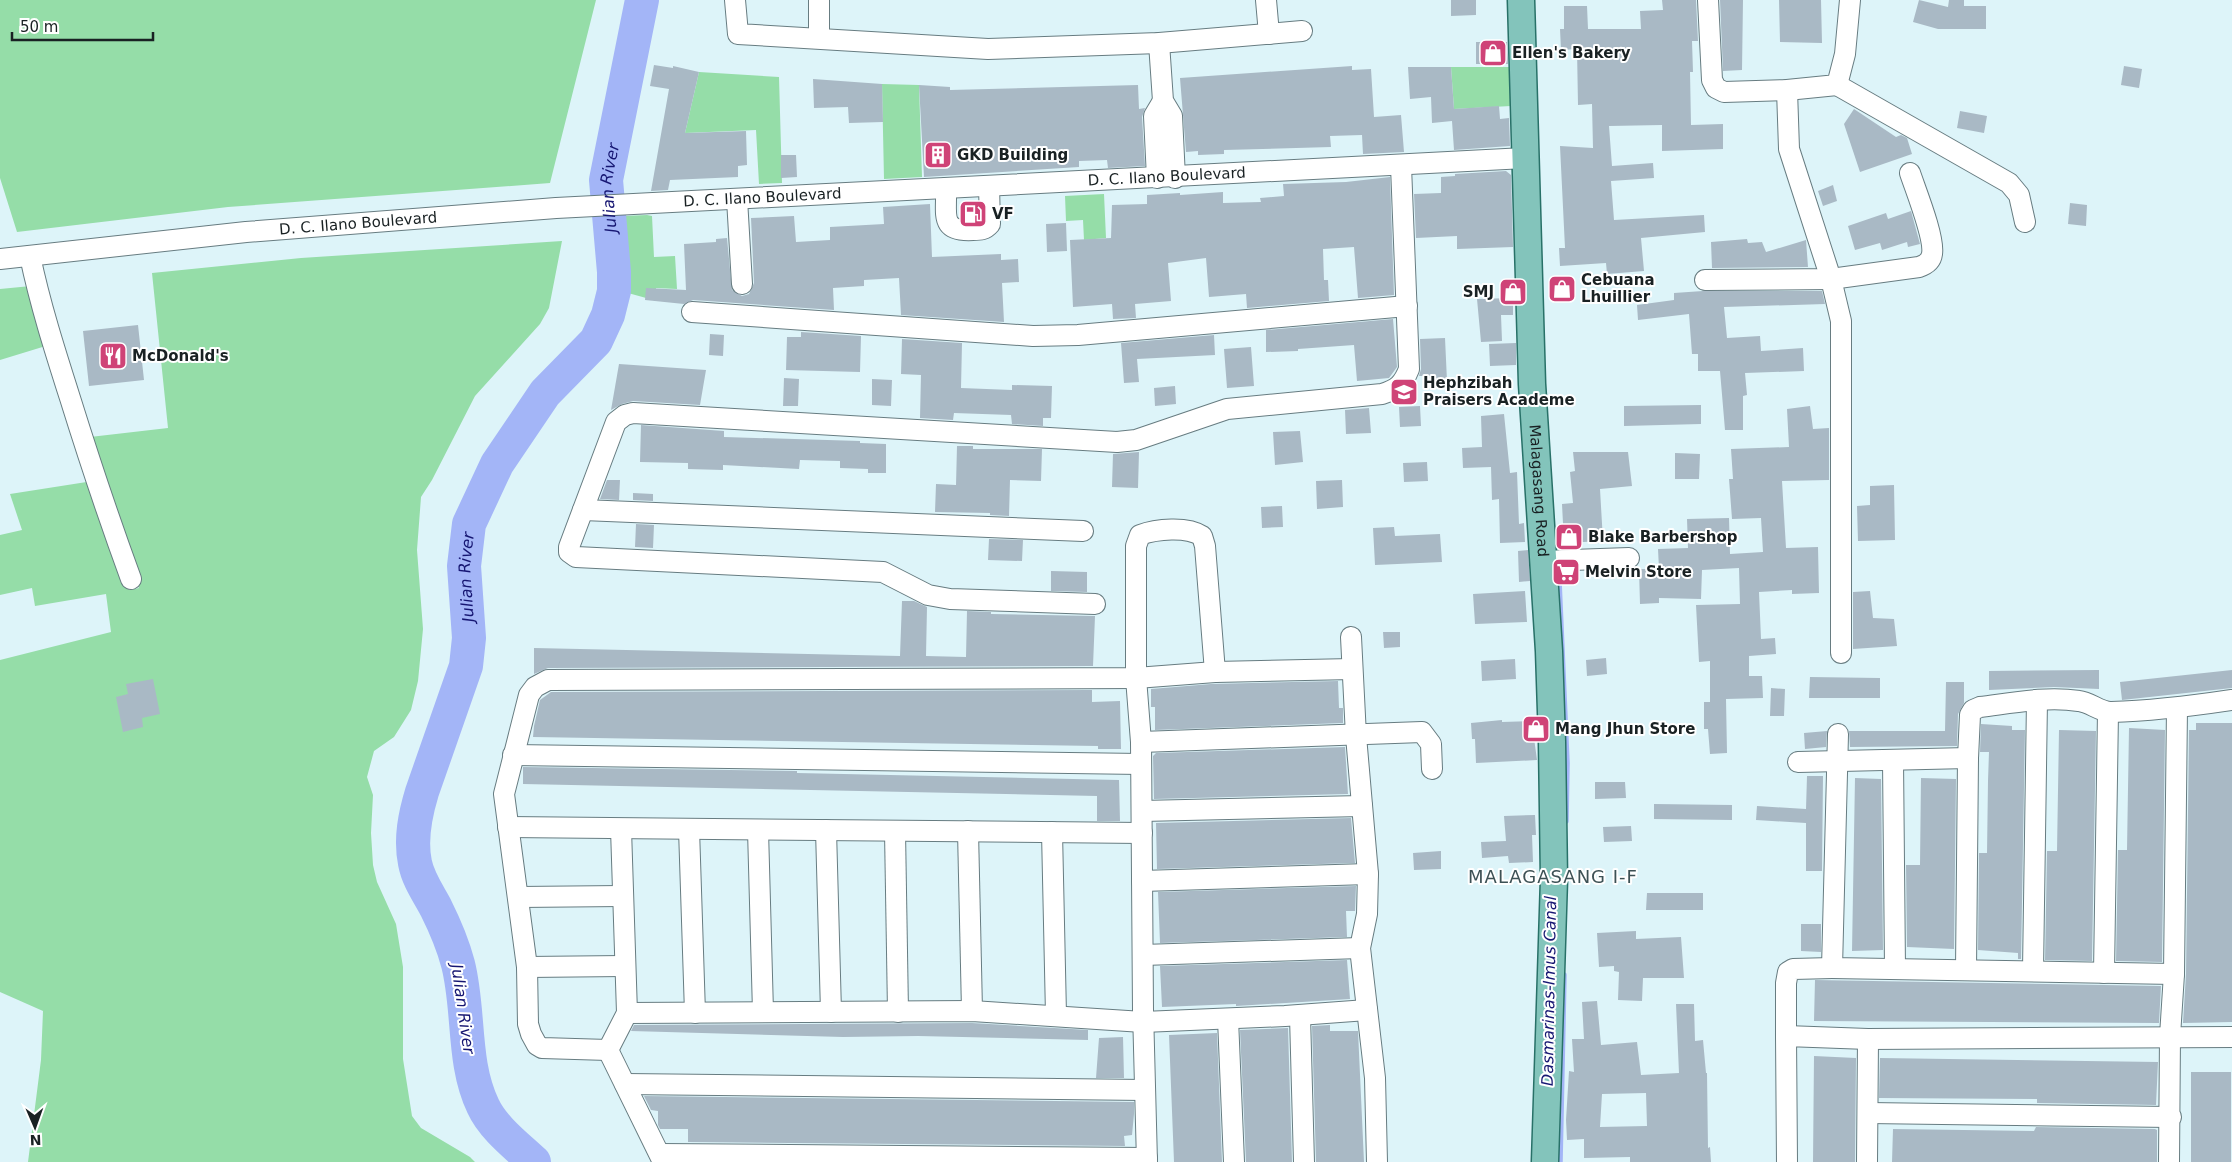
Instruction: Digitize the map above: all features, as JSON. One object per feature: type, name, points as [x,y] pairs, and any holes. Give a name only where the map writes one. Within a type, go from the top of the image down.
[{"type":"main road","name":"Malagasang Road","points":[[1521,0],[1532,384],[1549,660],[1554,879],[1545,1162]]},
{"type":"street","points":[[735,0],[738,34],[988,49],[1159,43],[1302,31]]},
{"type":"street","points":[[819,0],[819,38]]},
{"type":"street","points":[[1266,0],[1268,34]]},
{"type":"street","points":[[1708,0],[1712,80],[1716,88],[1724,92],[1787,90],[1838,85],[2009,183],[2019,195],[2025,222]]},
{"type":"street","points":[[1838,85],[1845,54],[1850,0]]},
{"type":"street","points":[[1159,43],[1162,101],[1154,116],[1166,169]]},
{"type":"street","points":[[1787,90],[1789,149],[1830,279],[1841,321],[1841,653]]},
{"type":"street","name":"D. C. Ilano Boulevard","points":[[1,254],[30,256],[246,232],[573,207],[989,186],[1166,169],[1401,166],[1525,158]]},
{"type":"street","points":[[1095,604],[950,599],[928,594],[882,572],[576,557],[569,552],[569,547],[616,422],[633,412],[1117,442],[1136,440],[1227,409],[1382,394],[1394,390],[1404,383],[1409,368],[1401,166]]},
{"type":"street","points":[[1705,280],[1830,279],[1919,267],[1927,264],[1932,256],[1932,243],[1910,173]]},
{"type":"street","points":[[946,188],[947,221],[950,227],[958,231],[980,230],[990,224],[989,186]]},
{"type":"street","points":[[737,199],[742,284]]},
{"type":"street","points":[[30,256],[36,286],[57,357],[105,508],[131,579]]},
{"type":"street","points":[[692,312],[1033,336],[1078,335],[1408,306]]},
{"type":"street","points":[[583,510],[1083,531]]},
{"type":"street","points":[[608,1050],[662,1158],[1147,1160],[1143,1022],[1141,742],[1136,678],[1136,546],[1140,534],[1188,531],[1202,536],[1205,546],[1215,672]]},
{"type":"street","points":[[1543,561],[1629,558]]},
{"type":"street","points":[[1351,637],[1356,736],[1368,874],[1367,914],[1360,948],[1375,1078],[1377,1162]]},
{"type":"street","points":[[608,1050],[542,1048],[537,1045],[528,1024],[527,967],[504,794],[529,694],[535,686],[548,680],[1136,678],[1215,672],[1352,669]]},
{"type":"street","points":[[1966,970],[1968,758],[1970,715],[1973,710],[1980,706],[2037,700],[2080,701],[2108,712],[2177,708],[2232,700]]},
{"type":"street","points":[[2033,971],[2037,700]]},
{"type":"street","points":[[2169,1162],[2171,1117],[2170,1036],[2174,974],[2177,708]]},
{"type":"street","points":[[2104,973],[2108,712]]},
{"type":"street","points":[[1141,742],[1356,736],[1422,732],[1431,744],[1432,769]]},
{"type":"street","points":[[1832,968],[1838,734]]},
{"type":"street","points":[[513,755],[1141,764]]},
{"type":"street","points":[[1798,762],[1968,758]]},
{"type":"street","points":[[1893,760],[1895,968]]},
{"type":"street","points":[[1142,811],[1362,806]]},
{"type":"street","points":[[508,827],[1142,833]]},
{"type":"street","points":[[608,1050],[627,1013],[621,828]]},
{"type":"street","points":[[688,829],[695,1013]]},
{"type":"street","points":[[758,830],[763,1012]]},
{"type":"street","points":[[826,830],[831,1012]]},
{"type":"street","points":[[895,831],[898,1012]]},
{"type":"street","points":[[968,831],[972,1011]]},
{"type":"street","points":[[1052,832],[1056,1015]]},
{"type":"street","points":[[1142,881],[1368,874]]},
{"type":"street","points":[[519,897],[622,896]]},
{"type":"street","points":[[1143,955],[1360,948]]},
{"type":"street","points":[[527,967],[624,966]]},
{"type":"street","points":[[1787,1162],[1786,983],[1788,972],[1793,969],[1895,968],[2174,974]]},
{"type":"street","points":[[627,1013],[972,1011],[1143,1022],[1300,1016],[1367,1010]]},
{"type":"street","points":[[1300,1016],[1304,1162]]},
{"type":"street","points":[[1228,1019],[1234,1162]]},
{"type":"street","points":[[1786,1036],[1868,1039],[2232,1036]]},
{"type":"street","points":[[1866,1162],[1868,1039]]},
{"type":"street","points":[[625,1084],[1144,1090]]},
{"type":"street","points":[[1868,1114],[2171,1117]]},
{"type":"green space","points":[[0,0],[596,0],[550,183],[228,207],[17,232],[0,178]]},
{"type":"green space","points":[[1451,67],[1510,67],[1511,106],[1454,109]]},
{"type":"green space","points":[[699,72],[779,77],[782,183],[759,184],[756,130],[685,133]]},
{"type":"green space","points":[[882,84],[919,85],[922,177],[884,179]]},
{"type":"green space","points":[[1104,194],[1106,238],[1084,240],[1083,220],[1066,221],[1065,196]]},
{"type":"green space","points":[[623,216],[652,216],[654,257],[675,256],[677,289],[656,288],[657,301],[628,293]]},
{"type":"green space","points":[[562,241],[549,308],[540,324],[475,396],[432,480],[421,497],[417,550],[423,629],[418,681],[411,710],[394,737],[374,751],[367,777],[373,795],[371,833],[373,865],[377,882],[396,924],[403,967],[403,1059],[412,1116],[421,1128],[470,1157],[475,1162],[28,1162],[41,1060],[43,1011],[0,992],[0,660],[111,632],[106,594],[35,606],[32,588],[0,595],[0,535],[22,530],[10,494],[93,481],[129,590],[139,588],[90,437],[168,428],[152,273],[301,258]]},
{"type":"green space","points":[[31,286],[49,345],[0,360],[0,289]]},
{"type":"building","points":[[1451,0],[1476,0],[1476,15],[1451,16]]},
{"type":"building","points":[[1662,0],[1696,0],[1698,41],[1692,41],[1693,72],[1690,72],[1691,125],[1723,124],[1723,149],[1662,151],[1662,125],[1609,126],[1612,166],[1653,163],[1654,178],[1611,181],[1614,220],[1704,215],[1705,232],[1641,238],[1644,271],[1607,274],[1606,263],[1560,266],[1559,248],[1565,248],[1560,146],[1593,148],[1592,104],[1578,105],[1577,49],[1561,50],[1560,29],[1564,29],[1564,6],[1587,6],[1588,29],[1641,29],[1640,11],[1663,10]]},
{"type":"building","points":[[1720,0],[1743,0],[1742,70],[1723,71]]},
{"type":"building","points":[[1779,0],[1821,0],[1822,43],[1780,42]]},
{"type":"building","points":[[1919,0],[1948,7],[1949,0],[1964,0],[1964,6],[1986,6],[1986,29],[1938,29],[1913,22]]},
{"type":"building","name":"Ellen's Bakery","points":[[1476,42],[1507,42],[1508,64],[1476,64]]},
{"type":"building","points":[[654,65],[673,68],[673,66],[699,72],[685,133],[746,131],[747,165],[738,166],[738,177],[670,180],[668,190],[651,191],[669,89],[650,86]]},
{"type":"building","points":[[1352,66],[1352,70],[1371,69],[1374,117],[1401,115],[1404,152],[1363,154],[1362,135],[1330,136],[1331,147],[1224,150],[1224,154],[1198,155],[1198,151],[1186,152],[1180,78]]},
{"type":"building","points":[[2124,66],[2142,69],[2139,88],[2121,85]]},
{"type":"building","points":[[1408,67],[1451,67],[1454,109],[1499,106],[1500,119],[1509,118],[1510,146],[1454,150],[1452,121],[1432,123],[1431,97],[1410,99]]},
{"type":"building","points":[[813,79],[882,84],[883,122],[849,123],[848,107],[814,108]]},
{"type":"building","points":[[919,85],[950,87],[950,90],[1138,85],[1139,109],[1145,108],[1142,117],[1145,166],[1108,168],[1107,160],[1079,161],[1079,167],[924,177]]},
{"type":"building","points":[[1854,109],[1896,137],[1901,135],[1907,138],[1912,154],[1860,172],[1844,124]]},
{"type":"building","points":[[1960,111],[1987,116],[1984,133],[1957,128]]},
{"type":"building","points":[[781,155],[796,155],[797,177],[781,178]]},
{"type":"building","points":[[1506,171],[1511,175],[1513,247],[1457,249],[1457,236],[1416,238],[1414,194],[1441,193],[1441,177],[1455,176],[1455,174]]},
{"type":"building","points":[[1390,177],[1394,295],[1358,298],[1354,247],[1323,249],[1324,280],[1328,280],[1329,301],[1247,308],[1246,294],[1209,297],[1206,258],[1168,263],[1171,301],[1135,304],[1136,318],[1113,319],[1112,304],[1073,307],[1070,240],[1111,238],[1112,205],[1147,204],[1147,195],[1223,192],[1223,203],[1261,202],[1260,198],[1284,196],[1283,184],[1346,182]]},
{"type":"building","points":[[1833,185],[1837,201],[1823,206],[1818,191]]},
{"type":"building","points":[[2070,203],[2087,205],[2086,226],[2068,224]]},
{"type":"building","points":[[930,204],[932,257],[1001,254],[1001,260],[1018,259],[1019,282],[1002,283],[1004,322],[901,315],[899,278],[864,280],[864,286],[833,288],[834,310],[693,300],[684,304],[645,300],[646,288],[686,290],[684,244],[716,242],[716,239],[727,238],[732,290],[742,296],[749,294],[754,283],[751,218],[794,216],[796,242],[830,240],[830,227],[884,224],[883,207]]},
{"type":"building","points":[[1911,211],[1920,244],[1908,247],[1907,242],[1882,250],[1880,243],[1855,250],[1848,226],[1886,213],[1888,219]]},
{"type":"building","points":[[1066,223],[1067,251],[1047,252],[1046,224]]},
{"type":"building","points":[[1747,239],[1748,243],[1762,242],[1766,252],[1806,240],[1808,267],[1712,268],[1711,242]]},
{"type":"building","points":[[1703,291],[1822,291],[1825,304],[1724,307],[1727,338],[1760,336],[1761,351],[1803,348],[1804,371],[1745,373],[1747,395],[1743,396],[1743,430],[1725,430],[1720,371],[1698,371],[1698,354],[1692,354],[1689,314],[1638,320],[1637,305],[1674,300],[1674,293]]},
{"type":"building","points":[[1513,298],[1513,315],[1501,315],[1502,341],[1481,342],[1477,299]]},
{"type":"building","points":[[1393,319],[1397,367],[1389,378],[1357,381],[1354,345],[1298,349],[1298,351],[1266,352],[1266,330]]},
{"type":"building","points":[[138,325],[144,380],[89,386],[83,331]]},
{"type":"building","points":[[801,332],[861,336],[860,372],[786,370],[787,337],[801,337]]},
{"type":"building","points":[[710,334],[724,335],[723,356],[709,355]]},
{"type":"building","points":[[1214,335],[1215,355],[1137,359],[1139,382],[1124,383],[1121,343]]},
{"type":"building","points":[[1445,338],[1447,381],[1423,382],[1423,376],[1419,376],[1421,369],[1420,339]]},
{"type":"building","points":[[902,339],[962,343],[961,388],[1012,390],[1012,385],[1052,386],[1051,418],[1043,418],[1043,426],[1012,424],[1011,415],[954,413],[953,420],[920,418],[921,375],[901,374]]},
{"type":"building","points":[[1516,343],[1516,365],[1490,366],[1489,344]]},
{"type":"building","points":[[1251,347],[1254,386],[1227,388],[1224,349]]},
{"type":"building","points":[[619,364],[706,370],[700,405],[633,401],[611,410]]},
{"type":"building","points":[[784,378],[799,379],[798,406],[783,406]]},
{"type":"building","points":[[872,379],[892,380],[891,406],[872,405]]},
{"type":"building","points":[[1175,386],[1176,404],[1155,406],[1154,388]]},
{"type":"building","points":[[1701,405],[1701,424],[1624,426],[1624,406]]},
{"type":"building","points":[[1420,406],[1421,426],[1400,427],[1399,407]]},
{"type":"building","points":[[1810,406],[1813,429],[1829,428],[1829,480],[1782,481],[1786,548],[1818,547],[1819,593],[1792,594],[1792,590],[1759,592],[1761,639],[1775,638],[1776,654],[1749,656],[1749,676],[1762,676],[1763,698],[1726,699],[1727,753],[1710,754],[1708,729],[1704,729],[1704,702],[1710,702],[1710,661],[1699,662],[1696,605],[1740,604],[1739,568],[1702,570],[1701,599],[1659,598],[1659,603],[1640,604],[1639,569],[1659,569],[1658,549],[1688,548],[1687,519],[1729,518],[1730,554],[1763,552],[1761,518],[1732,519],[1729,479],[1733,479],[1731,449],[1789,447],[1787,409]]},
{"type":"building","points":[[1369,408],[1371,433],[1346,434],[1345,410]]},
{"type":"building","points":[[1504,414],[1510,473],[1517,472],[1519,524],[1524,523],[1525,542],[1500,543],[1499,499],[1492,500],[1491,467],[1463,468],[1462,448],[1482,447],[1481,416]]},
{"type":"building","points":[[641,425],[724,431],[724,437],[860,441],[860,443],[886,444],[886,473],[868,473],[868,469],[840,468],[840,461],[800,460],[799,469],[723,465],[723,470],[688,469],[688,463],[640,462]]},
{"type":"building","points":[[1300,431],[1303,462],[1275,465],[1273,432]]},
{"type":"building","points":[[957,446],[973,446],[973,449],[1042,449],[1041,481],[1010,480],[1009,516],[990,515],[990,513],[935,512],[936,484],[956,485]]},
{"type":"building","points":[[1139,452],[1138,488],[1112,487],[1113,454]]},
{"type":"building","points":[[1573,452],[1628,452],[1632,486],[1600,489],[1603,541],[1564,543],[1562,504],[1573,503],[1570,472],[1575,471]]},
{"type":"building","points":[[1675,453],[1700,454],[1699,479],[1675,479]]},
{"type":"building","points":[[1427,462],[1428,481],[1404,482],[1403,463]]},
{"type":"building","points":[[607,480],[620,480],[619,500],[600,499]]},
{"type":"building","points":[[1342,480],[1343,507],[1317,509],[1316,481]]},
{"type":"building","points":[[1894,485],[1895,540],[1858,541],[1857,506],[1870,505],[1870,486]]},
{"type":"building","points":[[633,493],[653,494],[653,501],[633,500]]},
{"type":"building","points":[[1282,506],[1283,527],[1262,528],[1261,507]]},
{"type":"building","points":[[636,524],[654,525],[653,548],[635,547]]},
{"type":"building","points":[[1394,527],[1395,536],[1440,534],[1442,562],[1375,565],[1373,528]]},
{"type":"building","points":[[989,539],[1023,540],[1022,561],[988,560]]},
{"type":"building","points":[[1528,550],[1530,581],[1519,582],[1518,551]]},
{"type":"building","points":[[1051,571],[1087,572],[1087,592],[1051,591]]},
{"type":"building","points":[[1525,591],[1527,622],[1475,624],[1473,594]]},
{"type":"building","points":[[1870,591],[1873,618],[1894,619],[1897,646],[1853,649],[1853,592]]},
{"type":"building","points":[[902,601],[914,601],[927,607],[926,656],[966,657],[967,611],[991,612],[991,614],[1095,616],[1093,666],[548,668],[534,674],[534,648],[900,656]]},
{"type":"building","points":[[1383,632],[1400,632],[1400,647],[1384,648]]},
{"type":"building","points":[[1606,658],[1607,674],[1587,676],[1586,660]]},
{"type":"building","points":[[1515,659],[1516,679],[1482,681],[1481,661]]},
{"type":"building","points":[[2099,670],[2099,689],[2054,687],[1989,690],[1989,671]]},
{"type":"building","points":[[2232,670],[2232,688],[2122,700],[2120,682]]},
{"type":"building","points":[[1810,677],[1880,678],[1880,698],[1809,698]]},
{"type":"building","points":[[153,679],[160,714],[142,718],[143,727],[123,732],[116,697],[128,694],[126,684]]},
{"type":"building","points":[[1338,681],[1339,708],[1343,708],[1343,723],[1155,730],[1155,707],[1151,707],[1151,689],[1211,684]]},
{"type":"building","points":[[1946,682],[1964,682],[1964,703],[1958,714],[1957,746],[1850,747],[1849,731],[1945,731]]},
{"type":"building","points":[[1771,688],[1785,689],[1784,716],[1770,716]]},
{"type":"building","points":[[1092,690],[1092,702],[1120,701],[1121,749],[1098,749],[1098,746],[533,737],[540,700],[551,692]]},
{"type":"building","points":[[1502,720],[1502,722],[1536,721],[1537,738],[1534,738],[1537,760],[1476,763],[1475,739],[1472,739],[1471,723]]},
{"type":"building","points":[[2196,723],[2232,723],[2232,1022],[2183,1023],[2186,974],[2189,730],[2196,730]]},
{"type":"building","points":[[1981,724],[2012,726],[2012,730],[2025,730],[2021,959],[2018,959],[2018,953],[1978,950],[1979,853],[1987,853],[1989,752],[1980,752]]},
{"type":"building","points":[[2129,728],[2165,730],[2162,962],[2116,961],[2118,850],[2127,850]]},
{"type":"building","points":[[2059,730],[2096,731],[2092,961],[2045,960],[2047,851],[2057,851]]},
{"type":"building","points":[[1827,731],[1826,747],[1805,749],[1804,733]]},
{"type":"building","points":[[1345,747],[1348,794],[1154,799],[1153,756],[1156,753]]},
{"type":"building","points":[[523,767],[797,771],[797,773],[1119,780],[1120,821],[1097,821],[1097,796],[523,784]]},
{"type":"building","points":[[1807,776],[1823,776],[1822,871],[1806,871],[1806,823],[1756,820],[1757,806],[1806,809]]},
{"type":"building","points":[[1855,778],[1881,779],[1883,950],[1852,951]]},
{"type":"building","points":[[1921,778],[1956,779],[1954,949],[1907,947],[1906,865],[1920,865]]},
{"type":"building","points":[[1595,782],[1625,782],[1626,798],[1595,799]]},
{"type":"building","points":[[1654,804],[1732,805],[1732,820],[1654,819]]},
{"type":"building","points":[[1535,815],[1536,835],[1532,835],[1533,862],[1509,863],[1508,856],[1482,858],[1481,842],[1506,841],[1504,816]]},
{"type":"building","points":[[1351,818],[1355,863],[1157,869],[1156,823]]},
{"type":"building","points":[[1631,826],[1632,841],[1604,842],[1603,827]]},
{"type":"building","points":[[1441,851],[1441,869],[1414,870],[1413,853]]},
{"type":"building","points":[[1356,886],[1355,911],[1346,911],[1347,937],[1160,943],[1158,892]]},
{"type":"building","points":[[1647,893],[1703,893],[1703,910],[1646,910]]},
{"type":"building","points":[[1801,924],[1821,924],[1821,952],[1801,951]]},
{"type":"building","points":[[1636,931],[1636,939],[1681,937],[1684,978],[1643,978],[1642,1001],[1618,1000],[1619,972],[1614,971],[1614,966],[1599,967],[1597,933]]},
{"type":"building","points":[[1347,960],[1350,999],[1236,1006],[1236,1004],[1162,1007],[1160,966]]},
{"type":"building","points":[[1815,980],[2161,986],[2159,1023],[1814,1021]]},
{"type":"building","points":[[1597,1001],[1601,1045],[1637,1042],[1641,1075],[1679,1073],[1676,1004],[1694,1004],[1695,1041],[1703,1040],[1707,1073],[1708,1148],[1710,1147],[1711,1162],[1630,1162],[1630,1157],[1584,1158],[1584,1139],[1567,1140],[1566,1120],[1569,1071],[1574,1072],[1572,1039],[1584,1039],[1582,1002]],"holes":[[[1646,1093],[1647,1126],[1600,1127],[1602,1094]]]},
{"type":"building","points":[[972,1023],[1088,1030],[1088,1040],[918,1036],[843,1037],[631,1031],[634,1025]]},
{"type":"building","points":[[1330,1025],[1330,1031],[1358,1031],[1364,1162],[1316,1162],[1312,1026]]},
{"type":"building","points":[[1288,1028],[1292,1162],[1246,1162],[1240,1030]]},
{"type":"building","points":[[1217,1033],[1222,1162],[1174,1162],[1169,1035]]},
{"type":"building","points":[[1123,1037],[1124,1078],[1096,1078],[1099,1038]]},
{"type":"building","points":[[1814,1056],[1856,1058],[1855,1162],[1813,1162]]},
{"type":"building","points":[[1880,1058],[2158,1062],[2156,1105],[2037,1103],[2037,1099],[1879,1098]]},
{"type":"building","points":[[2191,1072],[2231,1072],[2231,1162],[2191,1162]]},
{"type":"building","points":[[644,1096],[1134,1102],[1134,1114],[1132,1135],[1124,1136],[1125,1146],[688,1142],[688,1129],[660,1129],[658,1125],[658,1111],[651,1110]]},
{"type":"building","points":[[2036,1127],[2155,1129],[2157,1130],[2157,1162],[1892,1162],[1893,1129],[2034,1131]]},
{"type":"waterway","name":"Julian River","points":[[534,1162],[493,1122],[487,1114],[476,1089],[469,1054],[462,982],[458,964],[446,929],[416,869],[413,845],[414,827],[422,792],[466,666],[469,638],[464,566],[469,524],[497,464],[545,393],[596,341],[608,315],[614,291],[614,272],[606,180],[642,0]]},
{"type":"waterway","name":"Dasmarinas-Imus Canal","points":[[1559,581],[1567,763],[1566,821]]},
{"type":"waterway","name":"Dasmarinas-Imus Canal","points":[[1560,1162],[1564,975]]},
{"type":"place","name":"Ellen's Bakery","points":[[1493,53]]},
{"type":"place","name":"GKD Building","points":[[938,155]]},
{"type":"place","name":"VF","points":[[973,214]]},
{"type":"place","name":"Cebuana Lhuillier","points":[[1562,289]]},
{"type":"place","name":"SMJ","points":[[1513,292]]},
{"type":"place","name":"McDonald's","points":[[113,356]]},
{"type":"place","name":"Hephzibah Praisers Academe","points":[[1404,392]]},
{"type":"place","name":"Blake Barbershop","points":[[1569,537]]},
{"type":"place","name":"Melvin Store","points":[[1566,572]]},
{"type":"place","name":"Mang Jhun Store","points":[[1536,729]]},
{"type":"district","name":"MALAGASANG I-F","points":[[1553,876]]}]
